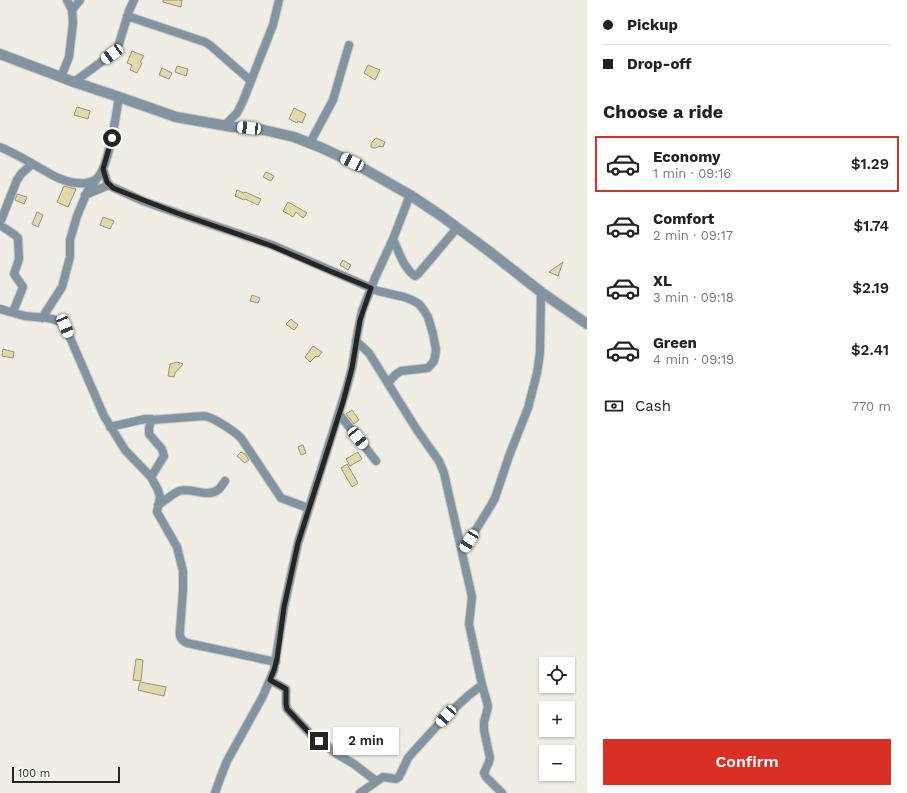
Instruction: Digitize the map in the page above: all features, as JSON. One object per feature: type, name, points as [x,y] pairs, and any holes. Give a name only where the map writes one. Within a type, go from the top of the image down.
[{"type":"street","points":[[61,77],[69,57],[73,23],[72,10],[67,0]]},
{"type":"street","points":[[72,10],[80,0]]},
{"type":"street","points":[[74,82],[116,51],[127,16],[134,0]]},
{"type":"street","points":[[224,125],[237,113],[240,108],[273,25],[279,0]]},
{"type":"street","points":[[127,16],[205,42],[251,81]]},
{"type":"street","points":[[310,143],[333,100],[349,45]]},
{"type":"street","points":[[0,54],[74,82],[176,117],[264,130],[294,137],[352,162],[410,195],[457,228],[541,292],[587,324]]},
{"type":"street","points":[[42,318],[62,287],[70,257],[70,240],[77,216],[85,195],[103,169],[112,138],[119,97]]},
{"type":"street","points":[[0,147],[69,182],[78,184],[92,182],[97,178]]},
{"type":"street","points":[[13,312],[23,287],[14,274],[19,259],[18,238],[0,224],[17,180],[32,164]]},
{"type":"street","points":[[103,169],[107,182],[113,188],[150,203],[272,246],[371,288],[384,293],[408,298],[419,304],[428,318],[433,334],[436,350],[434,361],[428,368],[401,370],[388,384]]},
{"type":"street","points":[[85,195],[109,185]]},
{"type":"street","points":[[215,793],[227,761],[263,696],[276,662],[292,566],[308,508],[339,414],[352,368],[361,316],[371,288],[393,239],[410,195]]},
{"type":"street","points":[[393,239],[404,263],[415,276],[457,228]]},
{"type":"street","points":[[462,552],[495,498],[528,408],[537,373],[540,353],[541,292]]},
{"type":"street","points":[[0,309],[24,316],[60,321],[65,326],[98,404],[110,427],[129,455],[151,477],[160,499],[157,509],[158,514],[177,548],[183,570],[179,635],[183,641],[276,662]]},
{"type":"street","points":[[356,341],[369,353],[417,430],[441,465],[444,473],[472,597],[469,618],[470,630],[488,707],[484,726],[490,758],[484,772],[486,777],[502,793]]},
{"type":"street","points":[[339,414],[376,461]]},
{"type":"street","points":[[110,427],[145,418],[151,420],[204,416],[211,417],[238,434],[281,498],[308,508]]},
{"type":"street","points":[[151,420],[148,430],[149,434],[162,449],[164,456],[151,477]]},
{"type":"street","points":[[158,505],[179,491],[189,490],[212,493],[220,488],[225,481]]},
{"type":"street","points":[[270,680],[286,689],[287,709],[316,740],[323,740],[335,753],[354,764],[376,781]]},
{"type":"street","points":[[360,793],[383,777],[396,779],[399,777],[408,758],[414,751],[446,716],[482,685]]},
{"type":"building","points":[[163,0],[182,0],[181,7],[163,2]]},
{"type":"building","points":[[132,51],[144,56],[140,62],[142,63],[137,73],[130,70],[132,65],[127,63]]},
{"type":"building","points":[[368,65],[380,70],[375,80],[364,73]]},
{"type":"building","points":[[177,66],[188,69],[186,76],[175,72]]},
{"type":"building","points":[[162,68],[172,73],[169,79],[159,75]]},
{"type":"building","points":[[77,107],[90,111],[88,119],[74,115]]},
{"type":"building","points":[[294,108],[306,114],[302,123],[298,121],[297,123],[289,119]]},
{"type":"building","points":[[376,138],[385,142],[383,147],[371,147],[372,142]]},
{"type":"building","points":[[266,172],[274,176],[271,181],[263,177]]},
{"type":"building","points":[[64,186],[76,189],[68,207],[57,202]]},
{"type":"building","points":[[237,190],[261,199],[258,205],[235,196]]},
{"type":"building","points":[[17,194],[27,197],[24,204],[15,200]]},
{"type":"building","points":[[288,202],[307,213],[303,218],[296,212],[293,217],[283,211]]},
{"type":"building","points":[[37,212],[43,215],[38,227],[32,224]]},
{"type":"building","points":[[103,217],[114,221],[110,229],[100,225]]},
{"type":"building","points":[[343,260],[351,265],[348,270],[340,265]]},
{"type":"building","points":[[563,262],[558,276],[549,272]]},
{"type":"building","points":[[252,295],[260,298],[258,303],[250,301]]},
{"type":"building","points":[[291,319],[298,325],[294,330],[286,324]]},
{"type":"building","points":[[313,346],[322,352],[318,357],[316,356],[310,362],[305,357]]},
{"type":"building","points":[[3,349],[14,352],[13,358],[2,356]]},
{"type":"building","points":[[177,362],[183,364],[175,373],[174,377],[168,376],[170,364]]},
{"type":"building","points":[[352,410],[359,420],[354,424],[346,414]]},
{"type":"building","points":[[303,445],[306,453],[301,455],[298,447]]},
{"type":"building","points":[[241,452],[245,454],[249,460],[245,463],[237,456]]},
{"type":"building","points":[[358,452],[362,459],[350,466],[346,459]]},
{"type":"building","points":[[347,464],[358,483],[352,487],[341,468]]},
{"type":"building","points":[[136,659],[143,660],[141,681],[133,680]]},
{"type":"building","points":[[140,682],[166,687],[164,696],[138,690]]},
{"type":"route","points":[[112,138],[103,169],[107,182],[113,188],[177,213],[272,246],[371,288],[362,311],[352,368],[343,402],[314,489],[292,566],[284,607],[277,659],[270,680],[286,689],[287,709],[316,740],[319,741]]}]
